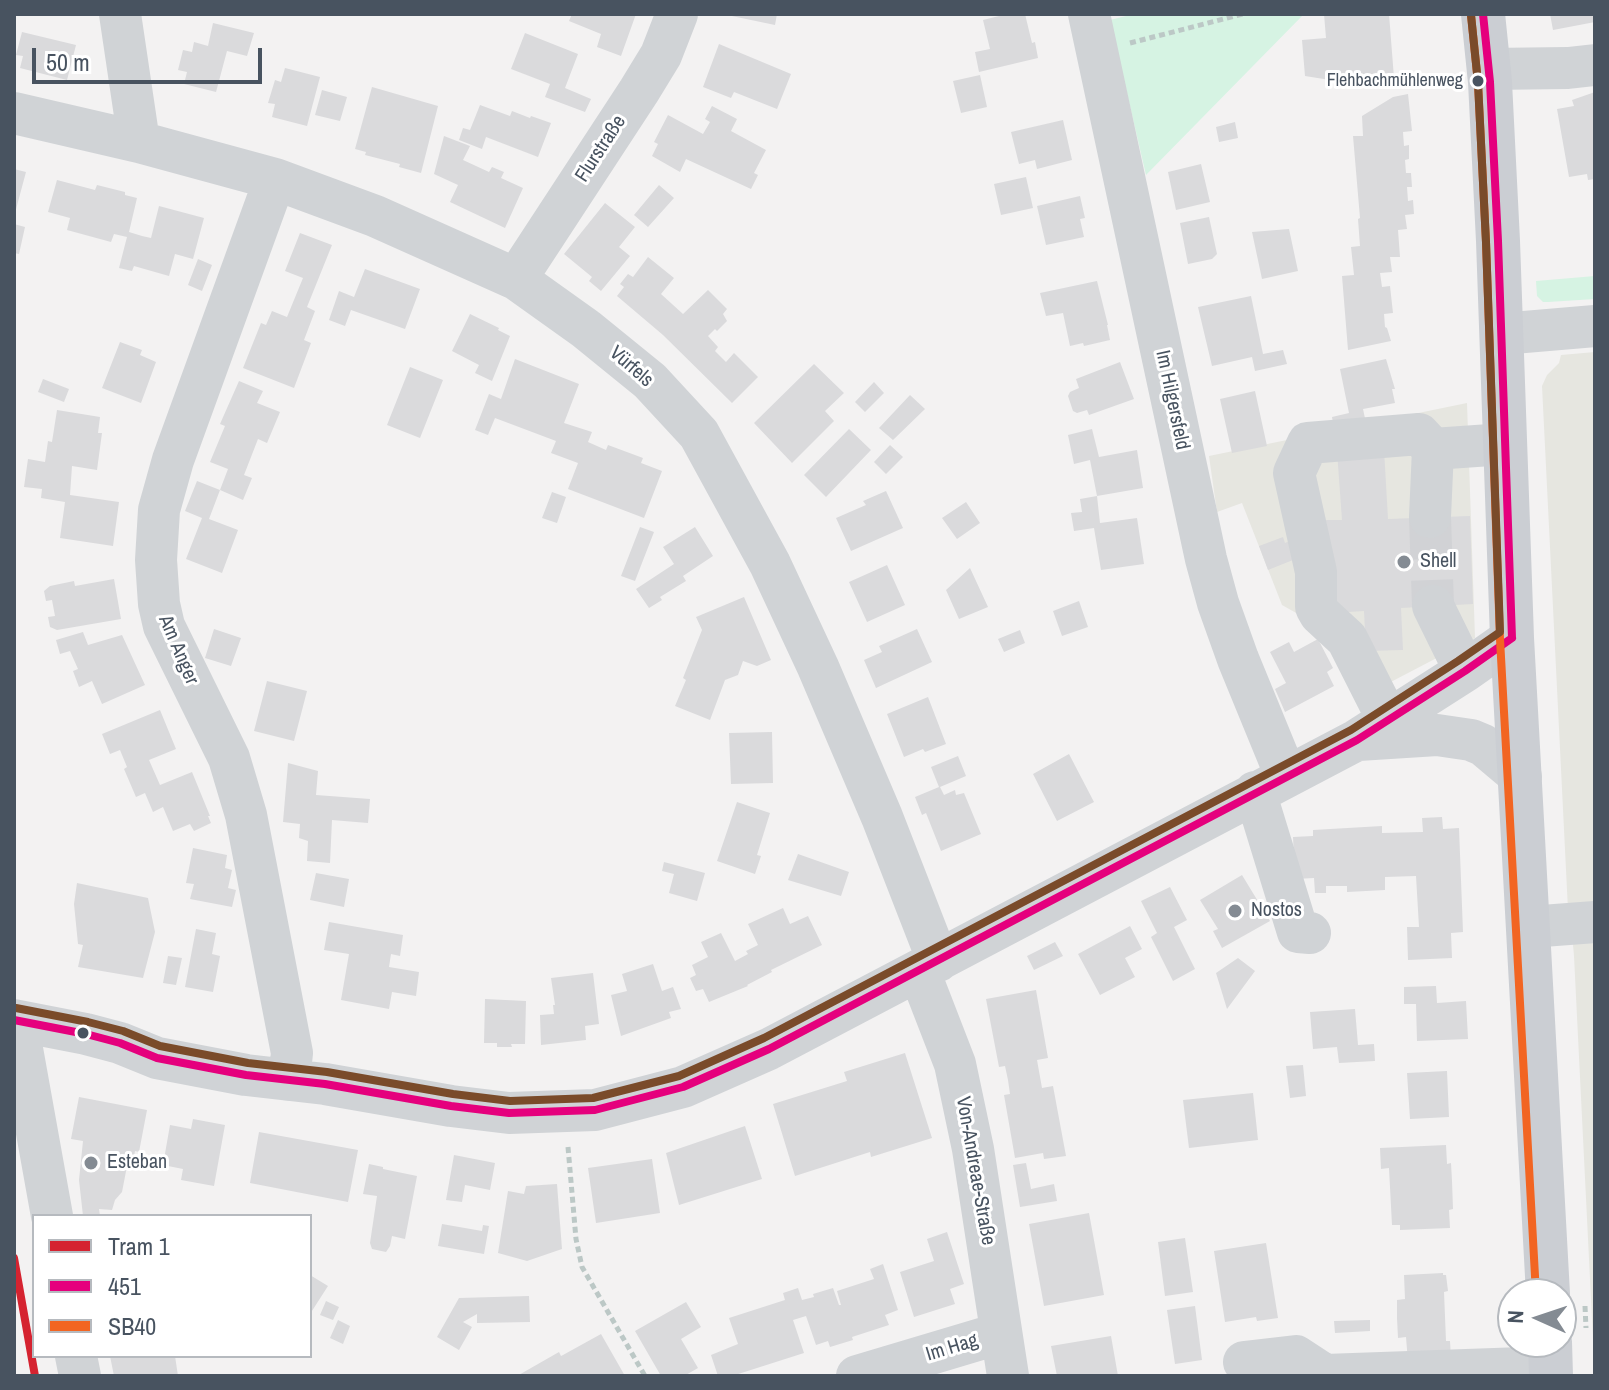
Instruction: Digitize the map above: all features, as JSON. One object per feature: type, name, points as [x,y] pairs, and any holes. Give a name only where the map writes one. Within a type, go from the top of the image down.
[{"type":"main road","points":[[1483,14],[1489,69],[1512,638],[1547,1278]]},
{"type":"street","points":[[120,14],[139,142]]},
{"type":"street","name":"Flurstraße","points":[[516,279],[661,55],[677,14]]},
{"type":"street","name":"Im Hilgersfeld","points":[[1094,33],[1206,559],[1238,659],[1271,784],[1298,932],[1310,933]]},
{"type":"street","points":[[1489,69],[1595,65]]},
{"type":"street","name":"Vürfels","points":[[14,113],[139,142],[275,179],[375,216],[516,279],[586,329],[650,381],[699,434],[770,564],[882,817],[929,966]]},
{"type":"street","name":"Am Anger","points":[[275,179],[173,460],[159,510],[156,560],[164,626],[229,758],[246,815],[292,1053],[289,1080]]},
{"type":"street","points":[[1501,334],[1595,326]]},
{"type":"street","points":[[1372,730],[1347,639],[1316,607],[1316,572],[1294,473],[1308,443],[1419,434],[1433,449],[1430,517]]},
{"type":"street","points":[[1433,449],[1505,444]]},
{"type":"street","points":[[1433,606],[1465,671]]},
{"type":"street","points":[[52,1214],[16,1020],[120,1043],[157,1058],[246,1075],[509,1113],[595,1110],[683,1087],[769,1049],[1372,730],[1512,638]]},
{"type":"street","points":[[1372,730],[1471,740],[1483,745],[1521,777]]},
{"type":"street","points":[[1529,927],[1595,922]]},
{"type":"street","name":"Von-Andreae-Straße","points":[[929,966],[973,1149],[1008,1376]]},
{"type":"street","name":"Im Hag","points":[[857,1376],[1001,1333]]},
{"type":"street","points":[[1244,1362],[1296,1356],[1325,1375],[1551,1362]]},
{"type":"path","points":[[1094,33],[1243,14]]},
{"type":"path","points":[[564,1112],[576,1239],[582,1267],[645,1376]]},
{"type":"shaded area","points":[[1595,352],[1594,1360],[1542,386],[1547,375],[1559,363],[1561,355]]},
{"type":"shaded area","points":[[1467,403],[1475,638],[1364,696],[1330,632],[1282,605],[1242,503],[1217,512],[1209,456]]},
{"type":"green space","points":[[1134,14],[1304,14],[1146,175],[1110,20]]},
{"type":"green space","points":[[1595,276],[1595,299],[1543,302],[1537,296],[1536,281]]},
{"type":"building","points":[[572,14],[636,14],[621,56],[597,47],[601,34],[569,21]]},
{"type":"building","points":[[727,14],[777,14],[775,25]]},
{"type":"building","points":[[1007,14],[1025,14],[1038,58],[979,72],[975,52],[990,49],[983,20]]},
{"type":"building","points":[[1324,14],[1389,14],[1394,78],[1330,82],[1305,76],[1302,40],[1326,38]]},
{"type":"building","points":[[1550,14],[1595,14],[1595,22],[1553,30]]},
{"type":"building","points":[[213,23],[254,33],[247,56],[227,51],[216,92],[184,84],[187,72],[178,70],[183,50],[192,52],[194,42],[208,46]]},
{"type":"building","points":[[22,32],[76,45],[67,80],[20,68],[23,56],[16,55]]},
{"type":"building","points":[[525,33],[578,54],[565,88],[591,99],[585,112],[545,97],[550,84],[511,69]]},
{"type":"building","points":[[719,44],[791,74],[777,109],[734,92],[731,98],[703,87]]},
{"type":"building","points":[[285,68],[320,77],[307,126],[272,117],[275,104],[268,103],[275,80],[281,82]]},
{"type":"building","points":[[980,75],[987,107],[961,113],[953,81]]},
{"type":"building","points":[[372,87],[438,106],[421,173],[355,149]]},
{"type":"building","points":[[322,90],[347,97],[340,121],[315,115]]},
{"type":"building","points":[[1595,92],[1595,179],[1588,180],[1587,174],[1569,177],[1557,109],[1574,106],[1572,100]]},
{"type":"building","points":[[1408,94],[1412,131],[1403,132],[1404,146],[1409,145],[1409,159],[1405,160],[1406,173],[1411,173],[1412,187],[1407,187],[1408,201],[1413,200],[1414,214],[1405,215],[1407,229],[1398,230],[1400,257],[1390,257],[1392,272],[1380,273],[1382,287],[1390,286],[1393,313],[1384,314],[1391,341],[1348,350],[1342,276],[1354,275],[1351,247],[1360,246],[1353,136],[1363,136],[1362,116],[1393,97]]},
{"type":"building","points":[[480,105],[510,116],[512,111],[551,123],[538,157],[486,137],[482,149],[459,140],[463,128],[470,130]]},
{"type":"building","points":[[712,106],[737,119],[731,131],[766,150],[754,173],[758,175],[751,189],[686,159],[680,172],[652,156],[658,144],[654,142],[668,115],[703,134],[710,122],[705,119]]},
{"type":"building","points":[[1063,120],[1072,160],[1037,169],[1035,160],[1019,164],[1011,132]]},
{"type":"building","points":[[1235,122],[1238,138],[1219,142],[1216,127]]},
{"type":"building","points":[[444,136],[470,146],[463,160],[489,172],[492,167],[504,172],[501,178],[523,188],[505,228],[450,202],[458,185],[434,174]]},
{"type":"building","points":[[1201,164],[1210,202],[1176,210],[1168,172]]},
{"type":"building","points":[[14,169],[26,172],[15,213],[14,212]]},
{"type":"building","points":[[1026,177],[1033,208],[1001,215],[994,184]]},
{"type":"building","points":[[57,180],[95,190],[97,185],[137,198],[129,232],[142,236],[151,238],[159,206],[204,218],[193,259],[175,254],[169,276],[134,266],[132,271],[119,268],[127,237],[114,234],[111,242],[67,230],[70,218],[48,212]]},
{"type":"building","points":[[659,185],[674,198],[648,227],[634,215]]},
{"type":"building","points":[[1080,196],[1085,218],[1080,219],[1084,237],[1046,245],[1037,206]]},
{"type":"building","points":[[605,203],[635,227],[619,247],[630,256],[601,291],[589,281],[592,277],[564,254]]},
{"type":"building","points":[[1209,217],[1217,254],[1212,259],[1188,264],[1180,223]]},
{"type":"building","points":[[14,224],[25,227],[19,254],[14,253]]},
{"type":"building","points":[[1289,229],[1298,271],[1262,279],[1252,232]]},
{"type":"building","points":[[300,233],[332,245],[307,307],[315,311],[304,340],[311,343],[294,388],[243,368],[261,323],[266,325],[272,311],[287,317],[303,278],[285,271]]},
{"type":"building","points":[[648,257],[674,278],[661,294],[683,314],[708,290],[727,309],[723,314],[727,321],[708,336],[718,347],[715,351],[726,362],[734,353],[758,377],[732,403],[663,335],[617,296],[624,287],[620,284],[628,274],[633,277]]},
{"type":"building","points":[[198,259],[212,265],[202,291],[188,285]]},
{"type":"building","points":[[365,269],[420,289],[405,329],[351,310],[345,326],[329,320],[339,291],[354,297]]},
{"type":"building","points":[[1097,281],[1110,340],[1070,346],[1063,313],[1046,316],[1040,293]]},
{"type":"building","points":[[1251,296],[1263,354],[1283,350],[1287,364],[1255,371],[1252,357],[1212,366],[1198,307]]},
{"type":"building","points":[[470,314],[510,336],[492,381],[475,373],[479,365],[452,351]]},
{"type":"building","points":[[120,342],[142,350],[140,355],[156,362],[141,403],[102,388]]},
{"type":"building","points":[[515,359],[579,384],[564,423],[592,432],[588,442],[606,450],[608,445],[643,458],[641,463],[662,471],[644,518],[568,489],[578,463],[551,453],[556,441],[495,418],[488,435],[475,430],[489,394],[501,399]]},
{"type":"building","points":[[1386,359],[1395,389],[1392,389],[1395,403],[1363,409],[1366,423],[1334,429],[1332,417],[1349,413],[1340,369]]},
{"type":"building","points":[[1120,362],[1134,399],[1089,415],[1087,410],[1073,411],[1068,396],[1079,388],[1076,379]]},
{"type":"building","points":[[814,364],[844,393],[825,411],[834,421],[792,463],[754,423]]},
{"type":"building","points":[[410,367],[443,380],[420,438],[387,425]]},
{"type":"building","points":[[43,379],[69,389],[64,402],[38,392]]},
{"type":"building","points":[[239,381],[263,391],[257,403],[280,412],[267,443],[258,439],[244,475],[252,478],[243,500],[220,490],[228,469],[210,462],[225,426],[220,424]]},
{"type":"building","points":[[874,382],[884,393],[865,412],[855,402]]},
{"type":"building","points":[[1255,391],[1267,446],[1232,453],[1220,399]]},
{"type":"building","points":[[910,395],[925,409],[893,440],[879,428]]},
{"type":"building","points":[[57,410],[100,417],[98,433],[102,433],[97,470],[72,466],[70,495],[119,502],[113,546],[60,538],[65,502],[41,498],[42,489],[24,487],[28,459],[45,462]]},
{"type":"building","points":[[849,429],[871,450],[826,497],[804,475]]},
{"type":"building","points":[[1092,429],[1099,457],[1137,450],[1143,488],[1097,496],[1090,460],[1074,464],[1068,435]]},
{"type":"building","points":[[890,445],[903,457],[886,474],[874,462]]},
{"type":"building","points":[[1384,449],[1388,519],[1470,516],[1473,604],[1401,608],[1403,650],[1366,651],[1364,611],[1332,613],[1326,520],[1342,520],[1337,451]]},
{"type":"building","points":[[197,481],[220,490],[209,519],[238,530],[222,573],[186,559],[202,518],[185,511]]},
{"type":"building","points":[[886,491],[903,528],[851,551],[836,518],[866,505],[863,501]]},
{"type":"building","points":[[552,492],[566,497],[557,523],[542,518]]},
{"type":"building","points":[[1097,496],[1100,523],[1137,518],[1144,564],[1101,570],[1094,528],[1074,531],[1071,513],[1082,512],[1080,499]]},
{"type":"building","points":[[966,502],[980,523],[957,539],[942,518]]},
{"type":"building","points":[[640,527],[654,532],[635,581],[621,576]]},
{"type":"building","points":[[695,527],[713,556],[683,576],[686,581],[660,597],[662,600],[649,608],[636,589],[674,564],[663,547]]},
{"type":"building","points":[[1283,537],[1285,543],[1299,537],[1293,560],[1268,570],[1259,546]]},
{"type":"building","points":[[887,565],[905,605],[867,622],[849,582]]},
{"type":"building","points":[[970,568],[988,607],[959,619],[946,590]]},
{"type":"building","points":[[114,579],[121,619],[57,630],[50,627],[48,617],[55,616],[52,600],[46,601],[44,591],[50,586],[74,581],[75,586]]},
{"type":"building","points":[[744,597],[771,660],[757,666],[743,661],[738,675],[725,680],[710,720],[675,706],[702,630],[696,617]]},
{"type":"building","points":[[1079,601],[1088,627],[1062,636],[1053,611]]},
{"type":"building","points":[[214,629],[241,638],[231,666],[205,658]]},
{"type":"building","points":[[917,629],[932,662],[876,688],[864,660],[882,652],[879,646]]},
{"type":"building","points":[[1020,630],[1025,643],[1004,652],[998,639]]},
{"type":"building","points":[[83,632],[88,645],[122,635],[145,685],[102,704],[92,681],[79,687],[73,671],[78,669],[70,651],[60,654],[56,640]]},
{"type":"building","points":[[1318,639],[1333,668],[1327,672],[1334,686],[1285,712],[1275,689],[1286,683],[1270,652],[1289,642],[1294,652]]},
{"type":"building","points":[[267,681],[307,691],[294,741],[254,731]]},
{"type":"building","points":[[928,697],[946,744],[904,757],[887,714]]},
{"type":"building","points":[[160,710],[176,749],[149,760],[160,785],[192,772],[211,823],[194,831],[190,824],[173,831],[163,807],[153,812],[145,793],[136,797],[120,750],[110,754],[102,734]]},
{"type":"building","points":[[772,732],[773,783],[731,784],[729,733]]},
{"type":"building","points":[[1069,754],[1094,802],[1057,821],[1033,774]]},
{"type":"building","points":[[958,756],[966,776],[940,787],[944,795],[955,790],[956,795],[964,793],[981,834],[941,851],[926,813],[922,815],[915,797],[939,787],[931,767]]},
{"type":"building","points":[[288,763],[318,771],[316,795],[370,799],[368,823],[332,820],[330,863],[307,861],[308,841],[299,838],[300,824],[283,822]]},
{"type":"building","points":[[737,802],[770,813],[757,855],[761,856],[755,874],[717,861]]},
{"type":"building","points":[[1442,817],[1443,829],[1459,828],[1463,932],[1451,933],[1452,958],[1408,960],[1407,927],[1419,927],[1416,876],[1385,877],[1385,890],[1347,892],[1347,886],[1326,886],[1326,893],[1315,893],[1314,878],[1295,879],[1293,837],[1313,836],[1313,830],[1382,826],[1382,833],[1423,832],[1422,818]]},
{"type":"building","points":[[193,848],[227,855],[225,868],[232,870],[228,888],[236,890],[232,907],[190,899],[194,884],[186,883]]},
{"type":"building","points":[[798,854],[849,872],[841,896],[788,880]]},
{"type":"building","points":[[664,862],[705,873],[697,901],[669,893],[674,874],[662,871]]},
{"type":"building","points":[[316,873],[349,879],[344,907],[310,900]]},
{"type":"building","name":"Nostos","points":[[1242,875],[1270,921],[1222,948],[1213,931],[1218,929],[1200,900]]},
{"type":"building","points":[[77,883],[148,898],[155,932],[143,978],[78,967],[83,945],[78,944],[74,904]]},
{"type":"building","points":[[1170,887],[1187,920],[1174,927],[1195,969],[1173,981],[1151,937],[1157,933],[1141,901]]},
{"type":"building","points":[[783,908],[790,924],[808,916],[822,945],[771,970],[748,986],[709,1002],[703,989],[696,991],[690,978],[696,975],[692,965],[708,957],[701,942],[721,933],[735,961],[758,945],[748,924]]},
{"type":"building","points":[[329,922],[403,935],[400,956],[391,954],[389,967],[419,972],[416,996],[392,992],[389,1009],[341,1000],[349,954],[324,950]]},
{"type":"building","points":[[1130,926],[1142,949],[1125,958],[1135,977],[1100,995],[1078,954]]},
{"type":"building","points":[[196,929],[216,933],[212,954],[220,956],[213,992],[185,987]]},
{"type":"building","points":[[1055,942],[1063,956],[1034,970],[1027,956]]},
{"type":"building","points":[[168,956],[182,958],[176,985],[163,983]]},
{"type":"building","points":[[1238,958],[1255,971],[1227,1009],[1216,973]]},
{"type":"building","points":[[653,964],[662,991],[673,987],[681,1009],[669,1012],[671,1018],[621,1036],[611,995],[627,991],[622,974]]},
{"type":"building","points":[[593,973],[599,1024],[585,1026],[586,1040],[541,1045],[540,1015],[554,1014],[551,978]]},
{"type":"building","points":[[1436,986],[1437,1003],[1466,1001],[1468,1039],[1417,1041],[1416,1004],[1404,1004],[1404,987]]},
{"type":"building","points":[[1036,990],[1048,1058],[1037,1060],[1042,1088],[1053,1086],[1066,1156],[1044,1159],[1043,1153],[1015,1158],[1004,1095],[1010,1094],[1008,1080],[1005,1066],[999,1067],[986,999]]},
{"type":"building","points":[[485,999],[526,1001],[525,1044],[497,1047],[497,1043],[484,1043]]},
{"type":"building","points":[[1355,1009],[1358,1045],[1374,1044],[1375,1061],[1339,1063],[1337,1047],[1313,1049],[1310,1012]]},
{"type":"building","points":[[905,1053],[932,1138],[871,1157],[870,1152],[795,1176],[773,1104],[847,1081],[844,1072]]},
{"type":"building","points":[[1303,1065],[1306,1096],[1290,1098],[1286,1066]]},
{"type":"building","points":[[1447,1071],[1449,1117],[1410,1119],[1407,1073]]},
{"type":"building","points":[[1253,1093],[1258,1140],[1189,1148],[1183,1100]]},
{"type":"building","points":[[79,1097],[147,1110],[139,1152],[135,1151],[133,1162],[128,1161],[122,1192],[112,1210],[99,1209],[100,1214],[83,1214],[79,1180],[83,1141],[71,1139]]},
{"type":"building","points":[[193,1119],[225,1125],[214,1186],[181,1180],[183,1169],[163,1165],[170,1125],[191,1129]]},
{"type":"building","points":[[745,1126],[762,1179],[679,1205],[666,1153]]},
{"type":"building","points":[[259,1132],[358,1150],[348,1202],[250,1183]]},
{"type":"building","points":[[1446,1145],[1452,1181],[1450,1228],[1400,1230],[1400,1225],[1392,1225],[1389,1168],[1381,1169],[1380,1148]]},
{"type":"building","points":[[454,1155],[495,1163],[490,1190],[465,1185],[462,1202],[446,1200]]},
{"type":"building","points":[[652,1159],[660,1213],[596,1223],[588,1168]]},
{"type":"building","points":[[1026,1163],[1031,1189],[1054,1184],[1057,1201],[1020,1207],[1013,1165]]},
{"type":"building","points":[[369,1164],[417,1176],[405,1239],[392,1236],[386,1252],[372,1249],[370,1243],[377,1196],[363,1194]]},
{"type":"building","points":[[557,1184],[562,1249],[527,1261],[498,1253],[508,1191],[524,1194],[526,1186]]},
{"type":"building","points":[[1089,1213],[1104,1295],[1044,1306],[1029,1224]]},
{"type":"building","points":[[442,1224],[482,1231],[483,1225],[489,1226],[484,1254],[438,1246]]},
{"type":"building","points":[[947,1232],[964,1284],[950,1289],[955,1304],[914,1317],[900,1272],[934,1261],[927,1239]]},
{"type":"building","points":[[1185,1238],[1193,1292],[1165,1296],[1158,1242]]},
{"type":"building","points":[[1266,1243],[1278,1318],[1257,1321],[1256,1317],[1225,1322],[1214,1251]]},
{"type":"building","points":[[883,1264],[898,1310],[885,1315],[889,1325],[830,1347],[828,1341],[816,1345],[806,1316],[793,1320],[804,1353],[732,1376],[718,1376],[711,1355],[738,1344],[729,1318],[785,1300],[783,1293],[798,1288],[802,1300],[833,1288],[841,1305],[837,1291],[874,1279],[870,1269]]},
{"type":"building","points":[[1443,1273],[1448,1291],[1444,1292],[1446,1341],[1450,1341],[1451,1358],[1408,1362],[1406,1337],[1398,1338],[1397,1318],[1397,1300],[1405,1299],[1404,1275]]},
{"type":"building","points":[[312,1276],[328,1286],[312,1311]]},
{"type":"building","points":[[529,1296],[530,1322],[477,1323],[477,1314],[463,1322],[472,1327],[459,1350],[437,1337],[459,1298]]},
{"type":"building","points":[[326,1301],[339,1307],[333,1320],[320,1315]]},
{"type":"building","points":[[686,1302],[701,1327],[681,1339],[698,1368],[684,1376],[661,1376],[635,1331]]},
{"type":"building","points":[[1195,1306],[1202,1360],[1175,1364],[1167,1310]]},
{"type":"building","points":[[338,1320],[350,1326],[343,1344],[330,1338]]},
{"type":"building","points":[[1370,1320],[1370,1331],[1335,1333],[1334,1321]]},
{"type":"building","points":[[601,1334],[625,1376],[517,1376],[559,1352],[561,1356]]},
{"type":"building","points":[[1111,1336],[1118,1376],[1057,1376],[1051,1346]]},
{"type":"building","points":[[110,1358],[175,1358],[178,1376],[114,1376]]},
{"type":"tunnel","points":[[1430,517],[1433,606]]},
{"type":"tram line","name":"1","points":[[14,1258],[35,1376]]},
{"type":"transit line","name":"451","points":[[1483,14],[1490,82],[1498,241],[1512,638]]},
{"type":"transit line","name":"SB40","points":[[1471,15],[1478,83],[1500,639],[1535,1278]]},
{"type":"transit line","points":[[16,1008],[123,1031],[160,1046],[248,1063],[327,1072],[510,1101],[593,1098],[679,1076],[764,1038],[1351,730],[1458,661],[1500,632],[1486,242],[1478,83],[1471,15]]},
{"type":"transit line","name":"451","points":[[14,1020],[120,1043],[157,1058],[246,1075],[509,1113],[595,1110],[683,1087],[769,1049],[1357,740],[1512,638]]},
{"type":"place","name":"Flehbachmühlenweg","points":[[1478,81]]},
{"type":"place","name":"Shell","points":[[1404,562]]},
{"type":"place","name":"Nostos","points":[[1235,911]]},
{"type":"place","name":"Esteban","points":[[91,1163]]}]
